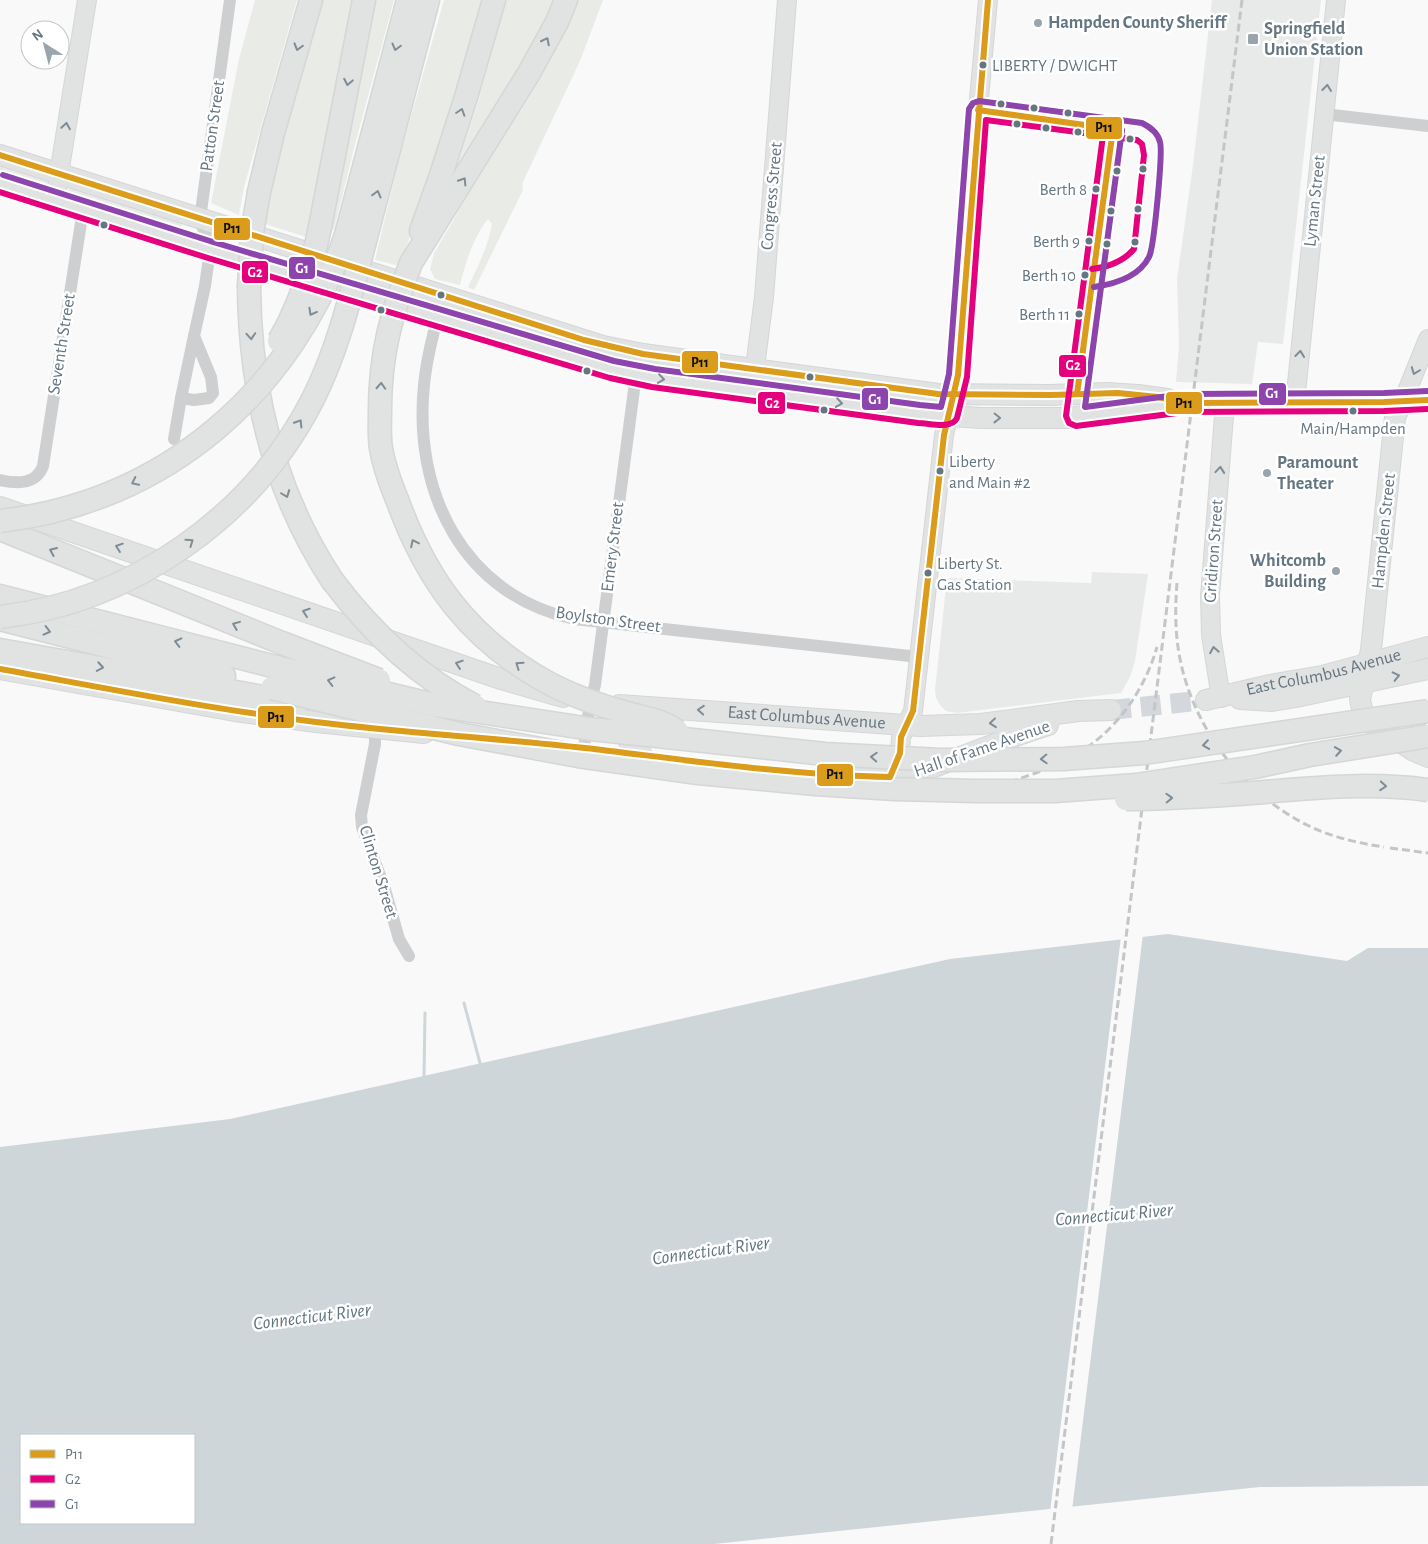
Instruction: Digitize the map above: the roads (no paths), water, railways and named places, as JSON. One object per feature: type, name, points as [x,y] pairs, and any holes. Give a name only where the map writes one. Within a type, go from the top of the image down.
[{"type":"highway","points":[[311,0],[273,133],[259,192],[252,233],[249,287],[250,333],[255,374],[272,450],[294,512],[306,537],[332,580],[354,609],[384,640],[409,662],[446,689],[476,706],[509,720],[546,732],[608,747],[669,756],[793,769],[904,776],[1025,779],[1154,771],[1249,759],[1426,749]]},
{"type":"highway","points":[[165,465],[227,409],[250,383],[286,329],[301,296],[312,263],[320,227],[364,0]]},
{"type":"highway","points":[[0,618],[33,612],[70,602],[127,580],[162,560],[196,538],[241,498],[280,452],[313,399],[336,344],[355,238],[408,0]]},
{"type":"highway","points":[[0,521],[36,516],[85,502],[132,484],[197,444],[228,419],[275,369],[297,338],[316,306],[329,278],[355,238],[428,0]]},
{"type":"highway","points":[[420,30],[434,0]]},
{"type":"highway","points":[[494,0],[466,97],[411,263],[396,302],[380,383],[381,448],[391,484],[412,538],[431,574],[467,621],[497,649],[544,681],[579,697],[616,710],[666,723],[690,740]]},
{"type":"highway","points":[[411,263],[529,73],[557,22],[566,0]]},
{"type":"highway","points":[[0,529],[351,670],[400,686],[552,723]]},
{"type":"highway","points":[[0,596],[272,684],[376,722],[450,732],[540,750],[698,773],[875,788],[1015,792],[1055,791],[1136,785],[1255,767],[1310,755]]},
{"type":"highway","points":[[0,618],[272,684]]},
{"type":"highway","points":[[0,650],[434,705],[591,730],[825,754],[914,759],[1064,759],[1136,753],[1184,748],[1428,711]]},
{"type":"highway","points":[[1015,792],[1069,798],[1123,799],[1210,796],[1358,785],[1428,790]]},
{"type":"main road","points":[[56,201],[87,0]]},
{"type":"main road","name":"Congress Street","points":[[752,391],[764,297],[787,0]]},
{"type":"main road","points":[[890,777],[900,753],[901,737],[913,710],[944,435],[958,375],[988,0]]},
{"type":"main road","name":"Lyman Street","points":[[1295,403],[1336,0]]},
{"type":"main road","points":[[0,155],[603,346],[643,354],[922,392],[1051,395],[1113,393],[1150,396],[1184,403]]},
{"type":"main road","points":[[0,183],[210,250],[593,364],[637,375],[919,414],[948,416],[1059,418],[1184,403],[1428,400]]},
{"type":"main road","points":[[1403,401],[1428,338]]},
{"type":"main road","name":"Hampden Street","points":[[1363,683],[1371,650],[1395,417],[1403,401]]},
{"type":"main road","name":"Gridiron Street","points":[[1213,699],[1210,596],[1225,403]]},
{"type":"main road","name":"East Columbus Avenue","points":[[0,507],[501,679],[566,698],[590,702],[920,726],[958,726],[1009,721],[1078,710],[1110,710]]},
{"type":"main road","name":"East Columbus Avenue","points":[[1213,699],[1270,685],[1322,676],[1428,647]]},
{"type":"main road","name":"Hall of Fame Avenue","points":[[0,669],[227,710],[316,722],[376,722],[642,756],[838,776],[890,777],[918,773],[1031,730],[1110,710]]},
{"type":"main road","name":"East Columbus Avenue","points":[[1213,699],[1272,701],[1428,669]]},
{"type":"main road","points":[[1363,683],[1360,699],[1363,715],[1366,719],[1426,749]]},
{"type":"main road","points":[[642,756],[630,746],[626,730],[631,716],[643,706]]},
{"type":"street","name":"Patton Street","points":[[210,250],[200,218],[230,0]]},
{"type":"street","points":[[1324,114],[1428,126]]},
{"type":"street","name":"Seventh Street","points":[[0,480],[22,483],[36,476],[42,470],[83,210]]},
{"type":"street","points":[[174,439],[205,286],[210,250]]},
{"type":"street","name":"Boylston Street","points":[[444,296],[426,368],[422,420],[426,456],[431,478],[439,502],[455,536],[473,562],[514,597],[542,610],[559,615],[603,622],[918,656]]},
{"type":"street","points":[[181,398],[200,400],[209,398],[213,393],[211,377],[194,336]]},
{"type":"street","name":"Emery Street","points":[[584,748],[590,702],[595,685],[637,375]]},
{"type":"street","name":"Clinton Street","points":[[376,722],[375,744],[361,815],[362,827],[382,879],[399,939],[409,956]]},
{"type":"water","name":"Connecticut River","points":[[1168,934],[1347,961],[1368,948],[1428,948],[1428,1486],[1260,1487],[714,1544],[0,1544],[0,1147],[230,1119],[950,959]]},
{"type":"waterway","points":[[464,1003],[480,1063]]},
{"type":"waterway","points":[[424,1076],[425,1013]]},
{"type":"tunnel","points":[[1111,710],[1206,700]]},
{"type":"railway","points":[[1051,1544],[1242,0]]},
{"type":"railway","points":[[1177,583],[1177,640],[1187,685],[1209,734],[1225,756],[1242,777],[1284,812],[1325,833],[1364,844],[1384,847]]},
{"type":"railway","points":[[987,789],[1052,766],[1073,756],[1102,736],[1126,710],[1136,695],[1157,647]]},
{"type":"railway","points":[[1390,848],[1428,853]]},
{"type":"place","name":"Hampden County Sheriff","points":[[1038,23]]},
{"type":"place","name":"Springfield Union Station","points":[[1253,39]]},
{"type":"place","name":"LIBERTY / DWIGHT","points":[[983,65]]},
{"type":"place","name":"Berth 8","points":[[1096,189]]},
{"type":"place","name":"Berth 9","points":[[1089,241]]},
{"type":"place","name":"Berth 10","points":[[1085,275]]},
{"type":"place","name":"Berth 11","points":[[1079,314]]},
{"type":"place","name":"Main/Hampden","points":[[1353,411]]},
{"type":"place","name":"Liberty and Main #2","points":[[940,471]]},
{"type":"place","name":"Paramount Theater","points":[[1267,473]]},
{"type":"place","name":"Whitcomb Building","points":[[1336,571]]},
{"type":"place","name":"Liberty St. Gas Station","points":[[928,573]]}]
